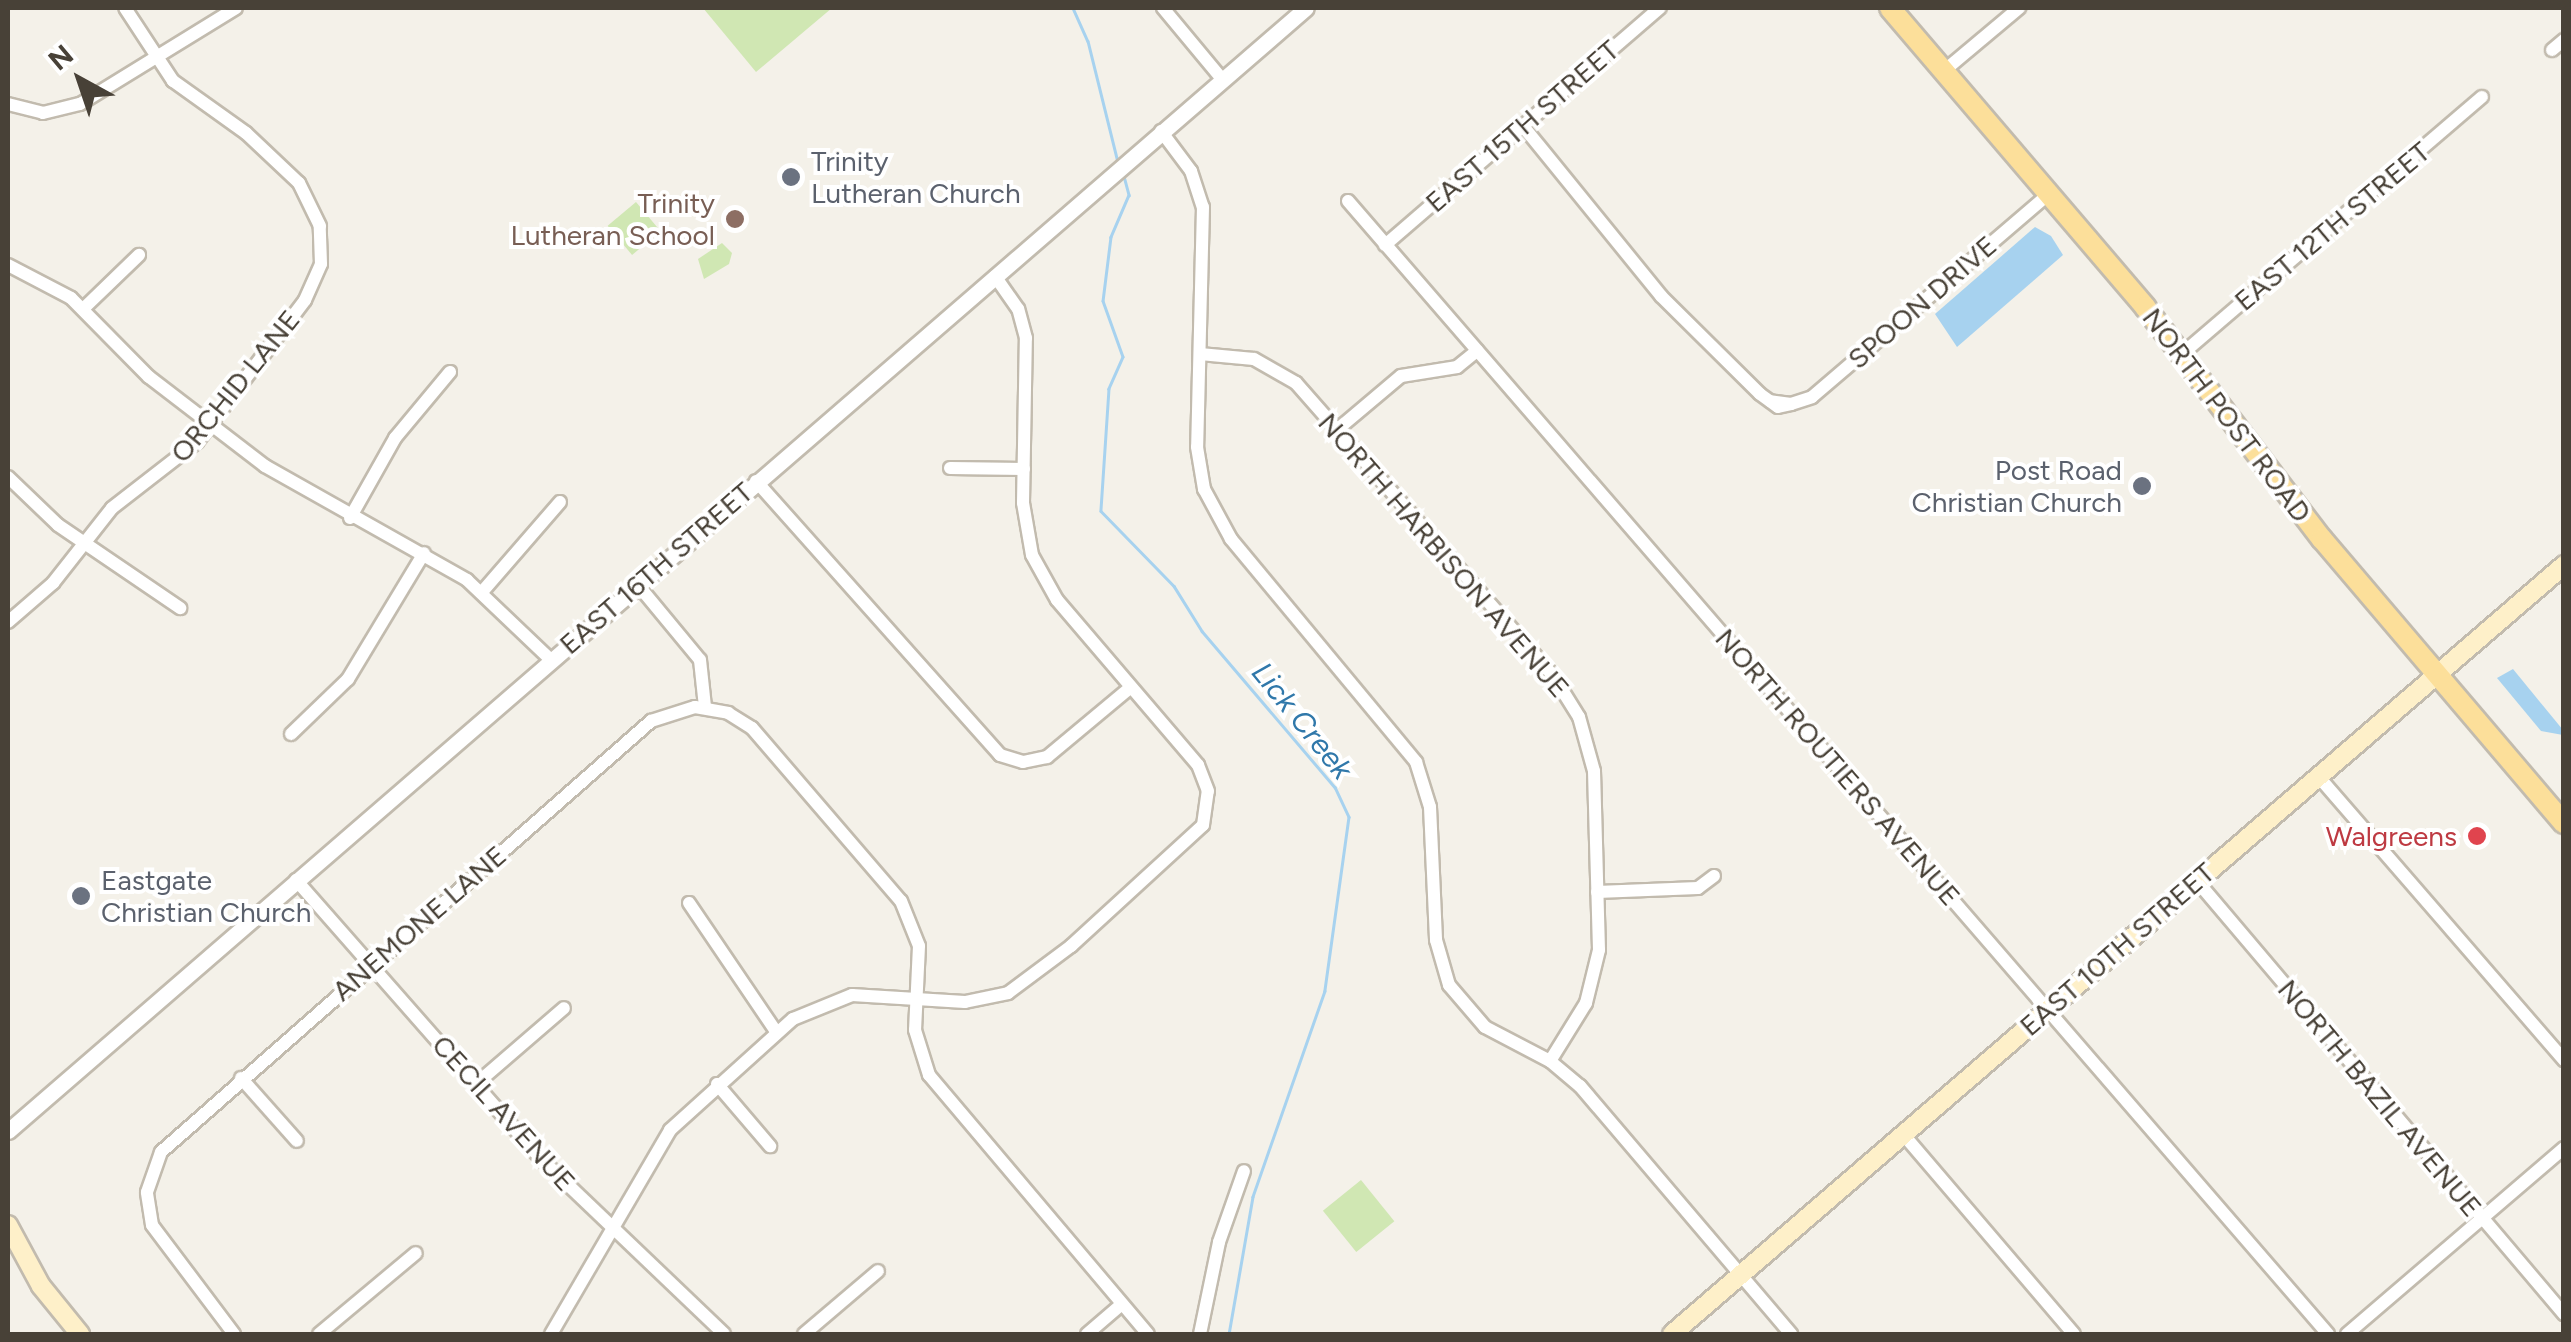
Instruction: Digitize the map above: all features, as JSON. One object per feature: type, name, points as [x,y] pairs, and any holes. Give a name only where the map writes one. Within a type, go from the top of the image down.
[{"type":"main road","name":"NORTH POST ROAD","points":[[1890,8],[2182,354],[2322,539],[2564,823]]},
{"type":"main road","name":"EAST 10TH STREET","points":[[1672,1334],[2564,565]]},
{"type":"main road","points":[[8,1225],[35,1277],[80,1334]]},
{"type":"street","points":[[125,8],[156,60]]},
{"type":"street","points":[[8,104],[38,112],[66,109],[156,60],[236,8]]},
{"type":"street","points":[[1163,8],[1222,79]]},
{"type":"street","name":"EAST 16TH STREET","points":[[8,1131],[1306,8]]},
{"type":"street","name":"EAST 15TH STREET","points":[[1385,244],[1660,8]]},
{"type":"street","points":[[1945,70],[2019,8]]},
{"type":"street","name":"ORCHID LANE","points":[[8,622],[53,583],[112,508],[181,460],[305,300],[321,264],[317,216],[296,178],[239,127],[181,89],[156,60]]},
{"type":"street","name":"EAST 12TH STREET","points":[[2182,354],[2482,98]]},
{"type":"street","name":"SPOON DRIVE","points":[[1522,126],[1643,276],[1770,401],[1782,408],[1812,398],[2050,193]]},
{"type":"street","points":[[1161,131],[1186,163],[1203,207],[1197,452],[1210,505],[1231,540],[1416,762],[1431,816],[1436,945],[1454,993],[1489,1030],[1550,1061],[1580,1086],[1791,1334]]},
{"type":"street","name":"NORTH ROUTIERS AVENUE","points":[[1348,201],[2050,1008],[2328,1334]]},
{"type":"street","points":[[83,309],[139,255]]},
{"type":"street","points":[[8,265],[46,282],[83,309],[149,376],[210,425],[350,518],[424,553],[482,592],[551,660]]},
{"type":"street","points":[[551,1334],[656,1149],[717,1084],[777,1032],[810,1009],[852,995],[975,1002],[1024,984],[1189,843],[1206,814],[1200,769],[1039,572],[1026,532],[1026,338],[1016,305],[995,276]]},
{"type":"street","points":[[1338,429],[1401,376],[1456,368],[1477,352]]},
{"type":"street","name":"NORTH HARBISON AVENUE","points":[[1200,354],[1240,355],[1272,366],[1338,429],[1573,704],[1592,762],[1597,892],[1592,984],[1550,1061]]},
{"type":"street","points":[[350,518],[395,438],[450,372]]},
{"type":"street","points":[[950,468],[1024,469]]},
{"type":"street","points":[[8,478],[83,543],[180,608]]},
{"type":"street","points":[[756,481],[1000,755],[1023,762],[1046,757],[1131,687]]},
{"type":"street","points":[[482,592],[560,502]]},
{"type":"street","points":[[291,734],[348,679],[424,553]]},
{"type":"street","points":[[638,585],[698,656],[708,684],[705,708],[752,728],[896,895],[919,946],[916,1040],[931,1080],[1148,1334]]},
{"type":"street","name":"ANEMONE LANE","points":[[234,1334],[154,1230],[147,1202],[152,1169],[171,1141],[651,721],[705,708]]},
{"type":"street","points":[[2318,776],[2564,1060]]},
{"type":"street","points":[[1597,892],[1698,888],[1714,876]]},
{"type":"street","name":"CECIL AVENUE","points":[[296,880],[548,1166],[724,1334]]},
{"type":"street","name":"NORTH BAZIL AVENUE","points":[[2197,881],[2564,1314]]},
{"type":"street","points":[[689,902],[777,1032]]},
{"type":"street","points":[[476,1084],[564,1008]]},
{"type":"street","points":[[241,1078],[297,1141]]},
{"type":"street","points":[[717,1084],[770,1146]]},
{"type":"street","points":[[1903,1134],[2074,1334]]},
{"type":"street","points":[[2348,1334],[2564,1148]]},
{"type":"street","points":[[1200,1334],[1219,1242],[1244,1171]]},
{"type":"street","points":[[320,1334],[416,1253]]},
{"type":"street","points":[[804,1334],[878,1271]]},
{"type":"street","points":[[1087,1334],[1122,1304]]},
{"type":"green space","points":[[703,8],[832,8],[756,72]]},
{"type":"green space","points":[[636,202],[660,231],[632,255],[608,226]]},
{"type":"green space","points":[[722,243],[732,253],[729,264],[704,279],[698,259]]},
{"type":"green space","points":[[1361,1180],[1394,1221],[1356,1252],[1323,1211]]},
{"type":"water","points":[[2035,227],[2051,236],[2063,255],[1957,347],[1935,314]]},
{"type":"water","points":[[2513,669],[2563,730],[2563,735],[2541,731],[2497,678]]},
{"type":"waterway","name":"Lick Creek","points":[[1073,8],[1088,41],[1118,162]]},
{"type":"waterway","name":"Lick Creek","points":[[1124,176],[1129,195],[1111,237],[1103,301],[1123,357],[1109,389],[1101,511],[1174,586],[1202,631],[1335,787],[1349,817],[1325,991],[1253,1197],[1229,1334]]},
{"type":"place","name":"Trinity Lutheran Church","points":[[791,177]]},
{"type":"place","name":"Trinity Lutheran School","points":[[735,219]]},
{"type":"place","name":"Post Road Christian Church","points":[[2142,486]]},
{"type":"place","name":"Walgreens","points":[[2477,836]]},
{"type":"place","name":"Eastgate Christian Church","points":[[81,896]]}]
